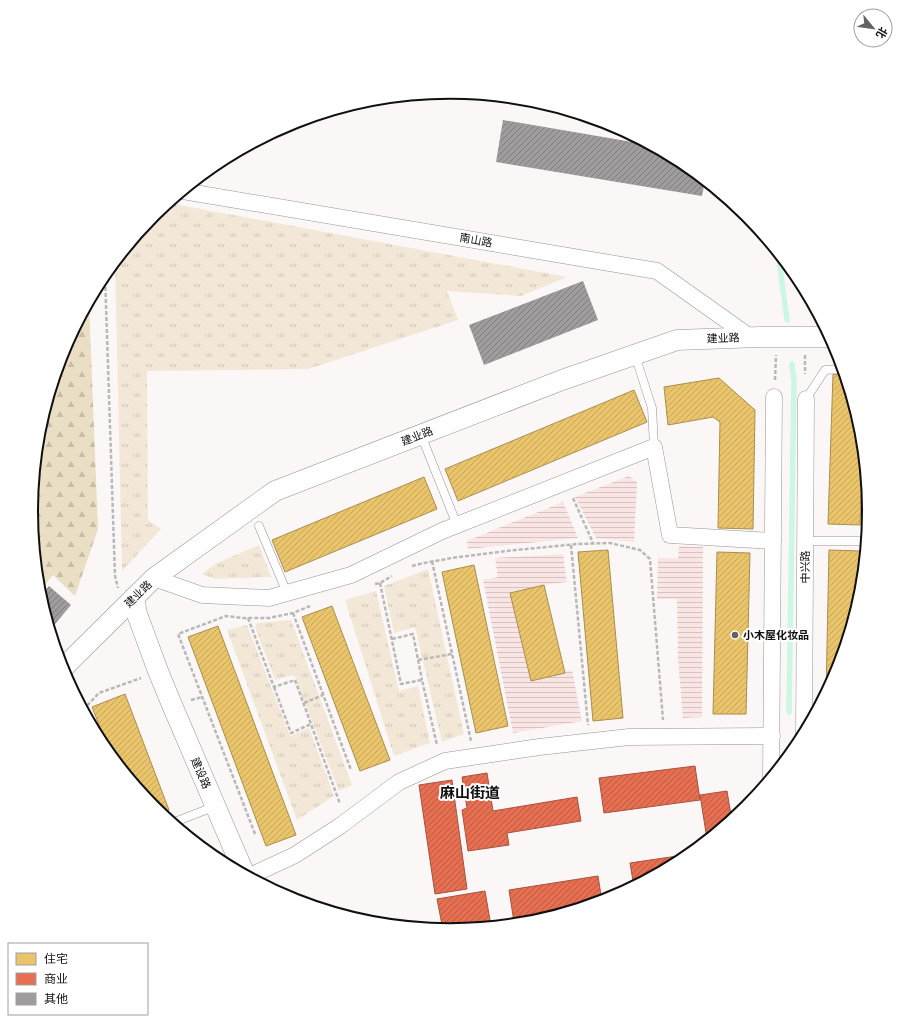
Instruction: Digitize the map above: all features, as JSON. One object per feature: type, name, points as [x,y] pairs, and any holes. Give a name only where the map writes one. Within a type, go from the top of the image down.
[{"type":"street","name":"南山路","points":[[189,192],[657,271],[750,337]]},
{"type":"street","name":"建业路","points":[[67,664],[131,607],[154,578],[275,491],[562,380],[676,340],[750,337],[824,337]]},
{"type":"street","points":[[771,771],[774,397]]},
{"type":"street","name":"中兴路","points":[[804,724],[806,399]]},
{"type":"street","points":[[154,578],[202,595],[270,598],[352,575],[457,525],[654,447],[670,534],[773,541]]},
{"type":"street","name":"建设路","points":[[131,607],[242,868]]},
{"type":"street","points":[[254,874],[296,855],[347,822],[399,782],[444,761],[539,747],[629,737],[772,736]]},
{"type":"lane","points":[[635,354],[652,408],[654,447]]},
{"type":"lane","points":[[806,399],[825,370],[838,369]]},
{"type":"lane","points":[[421,435],[457,525]]},
{"type":"lane","points":[[259,526],[287,593]]},
{"type":"lane","points":[[805,541],[862,541]]},
{"type":"lane","points":[[178,821],[216,806]]},
{"type":"path","points":[[105,286],[115,576],[131,607]]},
{"type":"path","points":[[774,397],[776,337]]},
{"type":"path","points":[[805,337],[806,399]]},
{"type":"path","points":[[572,497],[593,543]]},
{"type":"path","points":[[411,567],[432,561],[452,558],[506,551],[593,543],[610,543],[640,550],[650,559],[665,736]]},
{"type":"path","points":[[571,545],[590,741]]},
{"type":"path","points":[[432,561],[475,757]]},
{"type":"path","points":[[373,585],[392,576]]},
{"type":"path","points":[[380,583],[401,684],[422,680]]},
{"type":"path","points":[[255,834],[178,634],[226,616],[269,618],[293,613],[315,604]]},
{"type":"path","points":[[293,613],[351,770]]},
{"type":"path","points":[[248,618],[291,733],[311,724]]},
{"type":"path","points":[[392,639],[413,634],[441,763]]},
{"type":"path","points":[[418,660],[452,654]]},
{"type":"path","points":[[87,706],[99,693],[158,671]]},
{"type":"path","points":[[274,687],[295,680],[347,822]]},
{"type":"path","points":[[303,704],[323,695]]},
{"type":"shaded area","points":[[629,476],[637,482],[634,542],[596,538],[575,497]]},
{"type":"shaded area","points":[[563,502],[578,538],[468,549],[467,541]]},
{"type":"shaded area","points":[[679,546],[703,547],[702,717],[683,718],[678,659],[677,599],[657,599],[658,558],[678,558]]},
{"type":"shaded area","points":[[563,554],[567,582],[544,585],[510,593],[531,681],[572,670],[582,721],[513,733],[483,580],[498,577],[495,558]]},
{"type":"green space","points":[[176,204],[567,277],[521,296],[447,291],[458,320],[308,369],[147,371],[148,520],[161,529],[122,571],[115,271],[140,240]]},
{"type":"green space","points":[[89,312],[98,529],[75,596],[53,575],[45,585],[39,538],[38,512],[42,458],[46,431],[60,379],[69,354]]},
{"type":"green space","points":[[259,545],[271,577],[216,579],[202,574],[215,564]]},
{"type":"green space","points":[[428,569],[464,734],[442,742],[415,627],[394,633],[384,586]]},
{"type":"green space","points":[[376,591],[399,691],[418,686],[430,743],[394,756],[345,600]]},
{"type":"green space","points":[[291,620],[352,785],[339,791],[294,675],[275,680],[255,627],[257,623]]},
{"type":"green space","points":[[247,625],[290,736],[309,728],[334,796],[297,820],[227,630]]},
{"type":"building: 住宅","points":[[833,374],[839,375],[849,405],[855,431],[862,481],[860,525],[828,524]]},
{"type":"building: 住宅","points":[[719,378],[755,410],[753,529],[718,528],[720,422],[713,417],[668,425],[664,387]]},
{"type":"building: 住宅","points":[[634,390],[647,422],[458,501],[445,469]]},
{"type":"building: 住宅","points":[[424,477],[437,509],[285,572],[272,540]]},
{"type":"building: 住宅","points":[[608,550],[623,718],[593,721],[578,552]]},
{"type":"building: 住宅","points":[[829,550],[861,551],[855,592],[849,618],[832,669],[826,681]]},
{"type":"building: 住宅","points":[[717,552],[750,553],[746,714],[713,714]]},
{"type":"building: 住宅","points":[[474,565],[508,726],[476,733],[442,572]]},
{"type":"building: 住宅","points":[[544,585],[565,673],[531,681],[510,593]]},
{"type":"building: 住宅","points":[[332,606],[390,760],[360,771],[302,617]]},
{"type":"building: 住宅","points":[[218,626],[296,835],[266,846],[188,637]]},
{"type":"building: 住宅","points":[[125,694],[169,810],[167,811],[159,803],[123,763],[102,731],[92,707]]},
{"type":"building: 商业","points":[[695,766],[700,800],[604,813],[599,778]]},
{"type":"building: 商业","points":[[487,773],[493,811],[577,797],[581,821],[507,833],[509,845],[468,851],[462,810],[467,808],[462,777]]},
{"type":"building: 商业","points":[[452,780],[467,889],[435,894],[419,785]]},
{"type":"building: 商业","points":[[727,791],[731,814],[706,835],[700,795]]},
{"type":"building: 商业","points":[[677,856],[657,869],[633,881],[630,863]]},
{"type":"building: 商业","points":[[598,876],[601,896],[557,910],[513,919],[509,890]]},
{"type":"building: 商业","points":[[485,891],[490,922],[442,924],[437,899]]},
{"type":"building: 其他","points":[[503,120],[633,142],[657,154],[704,186],[702,196],[496,162]]},
{"type":"building: 其他","points":[[583,281],[598,320],[484,365],[469,325]]},
{"type":"building: 其他","points":[[49,586],[71,605],[54,625],[52,618],[46,590]]},
{"type":"waterway","points":[[779,262],[787,320]]},
{"type":"waterway","points":[[789,712],[794,380],[792,364]]},
{"type":"place","name":"小木屋化妆品","points":[[735,635]]},
{"type":"district","name":"麻山街道","points":[[470,793]]}]
